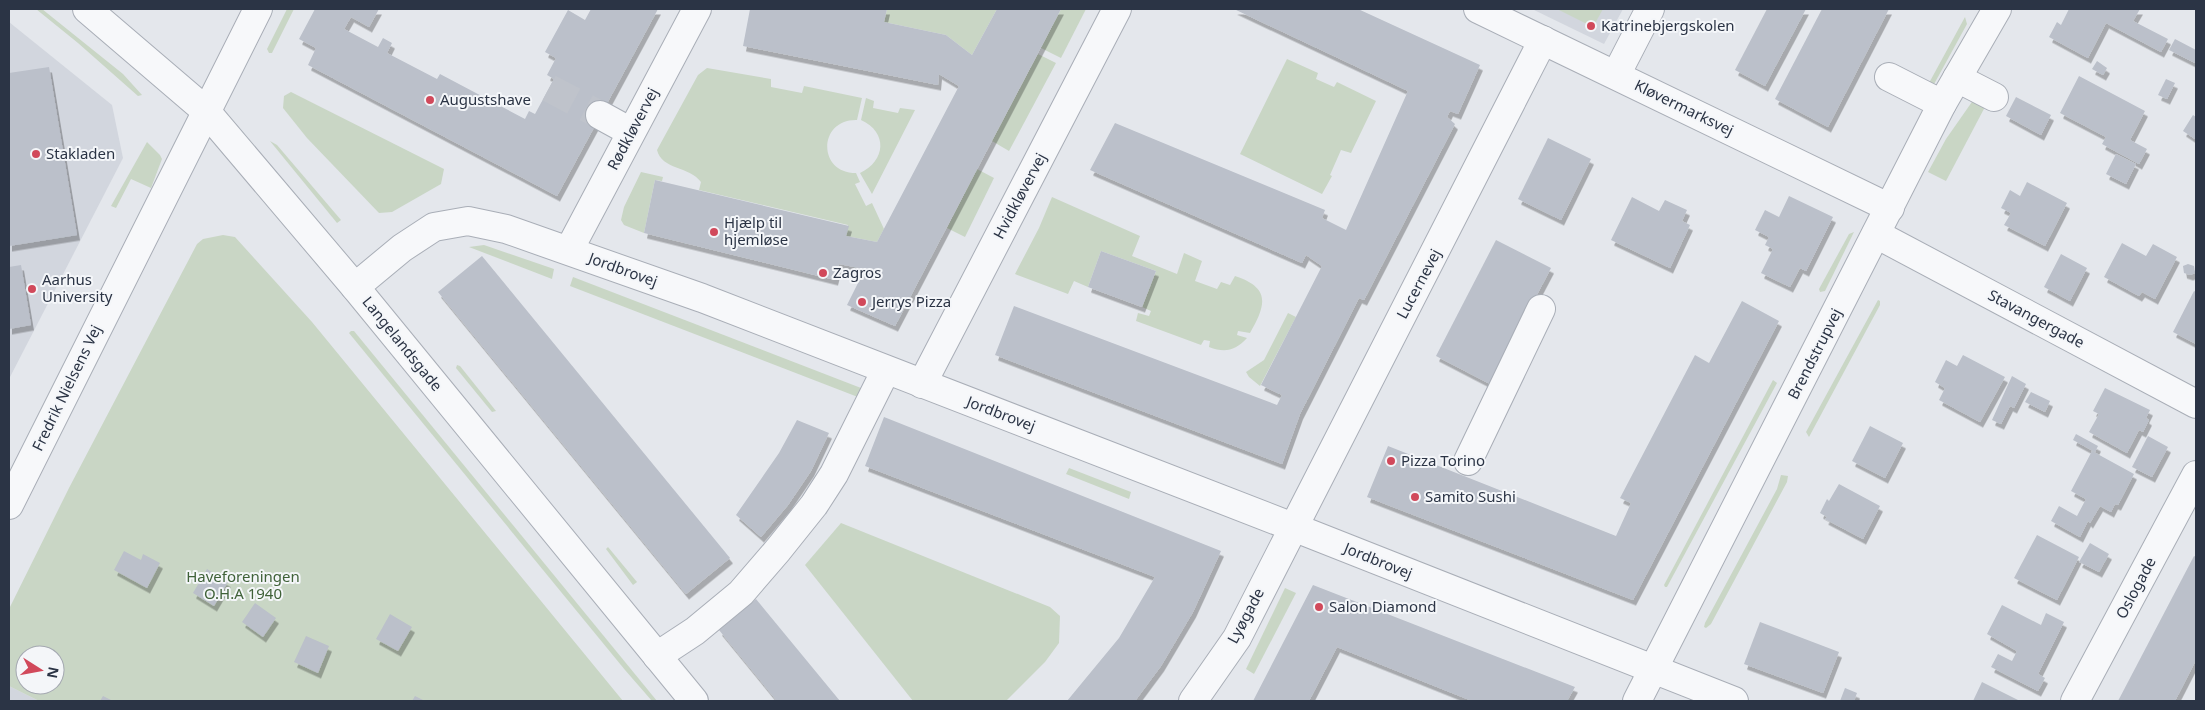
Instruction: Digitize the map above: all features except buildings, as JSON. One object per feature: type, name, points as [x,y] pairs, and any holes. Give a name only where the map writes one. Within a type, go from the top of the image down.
[{"type":"street","name":"Langelandsgade","points":[[87,9],[205,110],[354,287],[694,701]]},
{"type":"street","name":"Fredrik Nielsens Vej","points":[[9,505],[205,110],[258,9]]},
{"type":"street","name":"Rødkløvervej","points":[[569,250],[697,9]]},
{"type":"street","name":"Hvidkløvervej","points":[[922,384],[1117,9]]},
{"type":"street","name":"Kløvermarksvej","points":[[1478,9],[1890,208]]},
{"type":"street","points":[[1616,75],[1650,9]]},
{"type":"street","name":"Brendstrupvej","points":[[1637,701],[1957,78],[1987,12]]},
{"type":"street","name":"Lucernevej","points":[[1292,527],[1543,40]]},
{"type":"street","points":[[1889,77],[1942,104]]},
{"type":"street","points":[[1957,78],[1994,97]]},
{"type":"street","points":[[600,115],[631,132]]},
{"type":"street","name":"Jordbrovej","points":[[354,287],[402,248],[434,227],[468,221],[506,229],[702,298],[1734,701]]},
{"type":"street","name":"Stavangergade","points":[[1876,234],[2196,404]]},
{"type":"street","points":[[1468,461],[1542,309]]},
{"type":"street","points":[[657,656],[695,631],[741,593],[802,520],[834,474],[886,370]]},
{"type":"street","name":"Oslogade","points":[[2076,701],[2196,475]]},
{"type":"street","name":"Lyøgade","points":[[1193,701],[1237,638],[1292,527]]},
{"type":"shaded area","name":"Katrinebjergskolen","points":[[1532,9],[1623,9],[1604,44]]},
{"type":"shaded area","name":"Aarhus University","points":[[9,22],[112,105],[123,158],[9,379]]},
{"type":"shaded area","points":[[9,686],[15,689],[15,695],[27,695],[39,701],[9,701]]},
{"type":"green space","points":[[36,9],[42,9],[123,74],[142,95],[138,96]]},
{"type":"green space","points":[[287,9],[294,9],[272,53],[269,53],[267,49]]},
{"type":"green space","points":[[887,9],[997,9],[972,55],[946,35],[884,22]]},
{"type":"green space","points":[[1061,9],[1086,9],[1061,58],[1041,48]]},
{"type":"green space","points":[[1557,9],[1603,9],[1593,27]]},
{"type":"green space","points":[[1965,17],[1967,24],[1933,86],[1929,83]]},
{"type":"green space","points":[[1038,54],[1056,63],[1009,151],[992,141]]},
{"type":"green space","points":[[1287,59],[1318,73],[1316,79],[1334,87],[1337,82],[1376,101],[1351,153],[1341,150],[1330,175],[1332,176],[1322,194],[1240,154]]},
{"type":"green space","points":[[707,68],[771,79],[771,87],[802,93],[804,86],[862,98],[857,120],[844,122],[835,128],[829,136],[827,146],[829,156],[834,165],[843,171],[856,173],[860,182],[855,184],[866,206],[872,203],[884,229],[877,242],[846,236],[848,225],[699,190],[701,182],[696,177],[664,161],[657,150],[698,75]]},
{"type":"green space","points":[[291,92],[444,169],[441,184],[392,212],[379,213],[307,138],[283,108],[284,96]]},
{"type":"green space","points":[[866,98],[874,101],[873,108],[898,113],[900,108],[915,110],[872,194],[860,173],[869,168],[875,161],[879,154],[880,146],[876,132],[870,125],[861,120]]},
{"type":"green space","points":[[1974,99],[1986,105],[1946,181],[1928,172],[1946,139]]},
{"type":"green space","points":[[270,141],[277,145],[341,220],[337,223]]},
{"type":"green space","points":[[147,142],[162,159],[151,188],[131,179],[116,208],[111,206]]},
{"type":"green space","points":[[977,169],[994,178],[965,237],[947,228]]},
{"type":"green space","points":[[641,172],[663,177],[662,181],[655,180],[644,233],[624,225],[621,220],[624,207]]},
{"type":"green space","points":[[1052,197],[1140,236],[1132,256],[1177,274],[1184,253],[1202,261],[1195,281],[1217,289],[1221,282],[1230,285],[1235,276],[1255,286],[1260,292],[1262,306],[1250,333],[1238,331],[1237,335],[1247,338],[1230,350],[1220,350],[1209,347],[1210,341],[1204,340],[1201,345],[1136,321],[1138,313],[1149,316],[1151,311],[1142,307],[1156,271],[1101,251],[1088,287],[1074,281],[1068,294],[1015,274],[1039,228]]},
{"type":"green space","points":[[1854,232],[1825,291],[1820,292],[1819,289],[1849,234]]},
{"type":"green space","name":"Haveforeningen O.H.A 1940","points":[[223,235],[235,237],[312,322],[623,701],[39,701],[27,695],[65,695],[65,645],[15,645],[15,689],[9,686],[9,609],[69,488],[197,244],[203,239]]},
{"type":"green space","points":[[484,245],[554,269],[552,279],[469,247]]},
{"type":"green space","points":[[573,277],[861,388],[865,393],[863,399],[570,286]]},
{"type":"green space","points":[[1878,300],[1880,305],[1809,437],[1806,432]]},
{"type":"green space","points":[[1288,313],[1296,317],[1260,386],[1246,372],[1264,360]]},
{"type":"green space","points":[[354,331],[657,701],[652,701],[625,670],[349,333]]},
{"type":"green space","points":[[457,365],[460,366],[496,411],[492,412],[456,368]]},
{"type":"green space","points":[[1773,380],[1777,383],[1667,587],[1665,587],[1664,585]]},
{"type":"green space","points":[[1069,468],[1131,492],[1129,499],[1066,474]]},
{"type":"green space","points":[[1781,475],[1788,476],[1787,482],[1711,624],[1706,628],[1704,627],[1705,623],[1777,489]]},
{"type":"green space","points":[[841,523],[1050,607],[1060,616],[1059,643],[1045,662],[1006,701],[913,701],[805,565]]},
{"type":"green space","points":[[608,547],[637,582],[633,585],[606,549]]},
{"type":"green space","points":[[1285,588],[1296,593],[1254,674],[1246,669]]},
{"type":"tunnel","points":[[549,88],[600,115]]},
{"type":"place","name":"Katrinebjergskolen","points":[[1591,26]]},
{"type":"place","name":"Augustshave","points":[[430,100]]},
{"type":"place","name":"Stakladen","points":[[36,154]]},
{"type":"place","name":"Hjælp til hjemløse","points":[[714,232]]},
{"type":"place","name":"Zagros","points":[[823,273]]},
{"type":"place","name":"Aarhus University","points":[[32,289]]},
{"type":"place","name":"Jerrys Pizza","points":[[862,302]]},
{"type":"place","name":"Pizza Torino","points":[[1391,461]]},
{"type":"place","name":"Samito Sushi","points":[[1415,497]]},
{"type":"place","name":"Salon Diamond","points":[[1319,607]]}]
